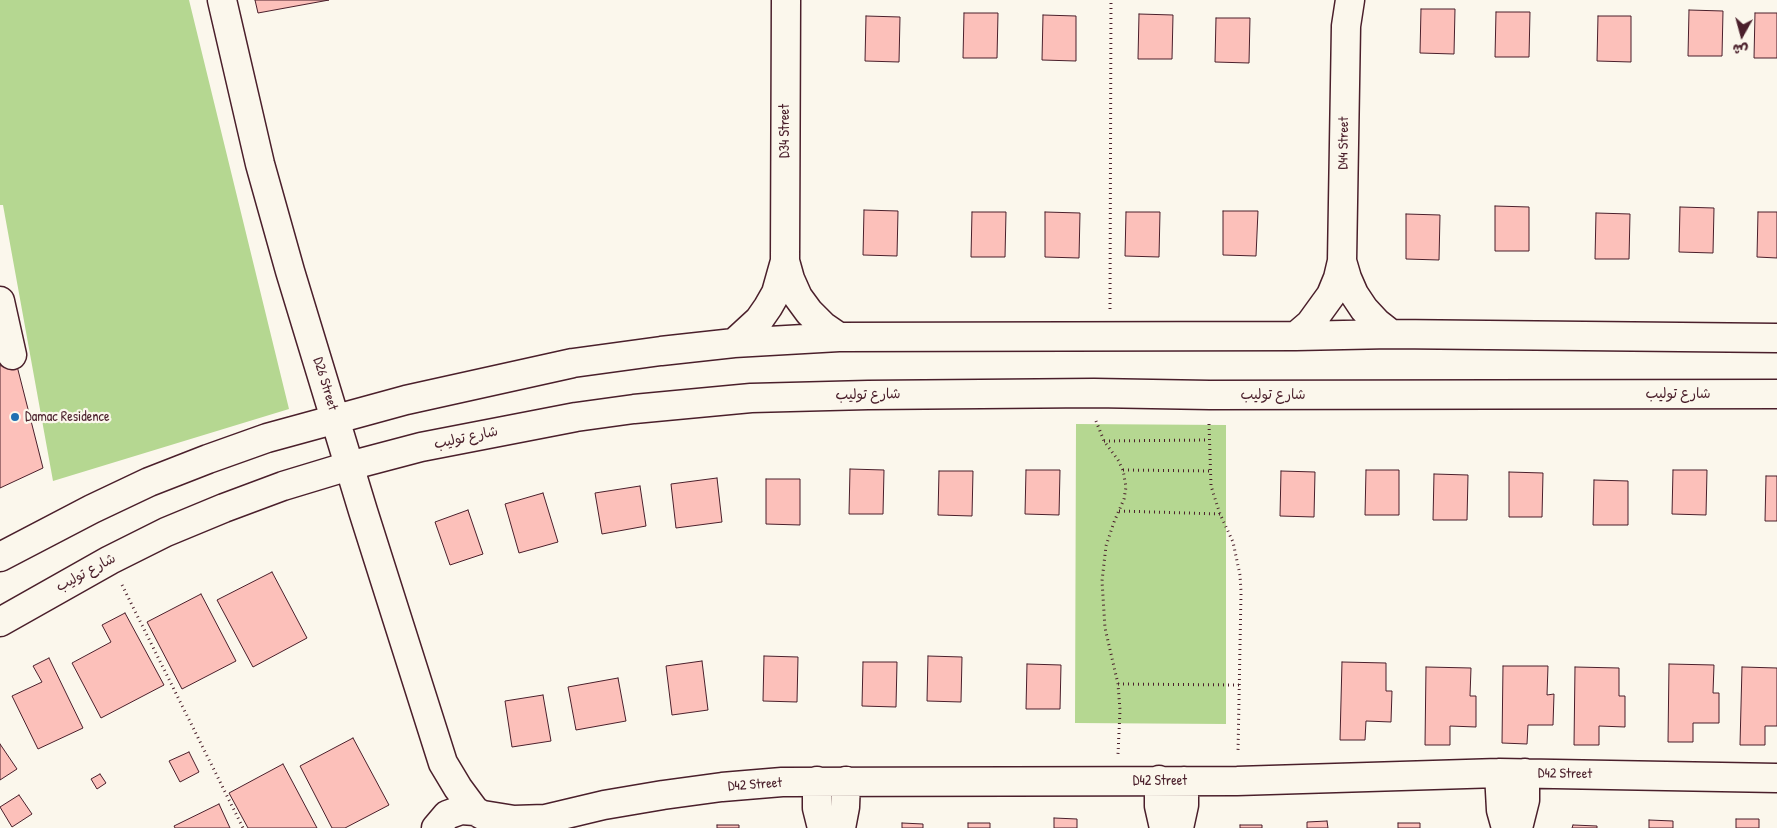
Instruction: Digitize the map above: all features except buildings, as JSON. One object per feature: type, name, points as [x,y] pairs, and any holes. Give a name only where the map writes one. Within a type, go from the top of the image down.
[{"type":"street","name":"D26 Street","points":[[222,0],[260,164],[290,271],[349,466],[443,763],[458,788],[484,818]]},
{"type":"street","name":"D34 Street","points":[[734,342],[759,320],[768,307],[776,293],[785,261],[786,0]]},
{"type":"street","name":"D44 Street","points":[[1296,336],[1310,324],[1331,295],[1342,261],[1348,13],[1338,0]]},
{"type":"street","name":"D34 Street","points":[[785,261],[798,297],[823,326],[839,337]]},
{"type":"street","name":"D44 Street","points":[[1342,261],[1347,278],[1359,302],[1377,323],[1391,334]]},
{"type":"street","points":[[0,301],[12,355]]},
{"type":"street","points":[[0,557],[92,509],[149,482],[259,441],[335,418],[406,400],[573,363],[734,342],[839,337],[1391,334],[1777,338]]},
{"type":"street","name":"شارع توليب","points":[[0,622],[110,560],[166,532],[282,486],[349,466],[421,448],[566,419],[692,402],[819,396],[1094,393],[1210,395],[1777,394]]},
{"type":"street","name":"D26 Street","points":[[439,824],[443,763]]},
{"type":"street","points":[[1506,828],[1501,810],[1512,773]]},
{"type":"street","points":[[1512,773],[1524,800],[1518,828]]},
{"type":"street","name":"D42 Street","points":[[439,824],[454,811],[468,809],[484,818],[538,823],[604,805],[663,795],[722,787],[818,781],[1237,781],[1512,773],[1777,778]]},
{"type":"street","points":[[1164,828],[1159,806],[1171,780]]},
{"type":"street","points":[[1171,780],[1184,805],[1179,828]]},
{"type":"street","points":[[818,781],[817,808],[822,828]]},
{"type":"street","points":[[841,828],[845,807],[846,781]]},
{"type":"path","points":[[1110,336],[1111,0]]},
{"type":"path","points":[[1094,393],[1096,420],[1104,441],[1123,470],[1126,487],[1124,499],[1106,546],[1102,581],[1105,628],[1118,684],[1120,710],[1118,781]]},
{"type":"path","points":[[1210,395],[1211,486],[1220,514],[1233,542],[1240,575],[1237,781]]},
{"type":"path","points":[[1104,441],[1209,440]]},
{"type":"path","points":[[1123,470],[1210,471]]},
{"type":"path","points":[[1119,511],[1220,514]]},
{"type":"path","points":[[110,560],[242,828]]},
{"type":"path","points":[[1118,684],[1239,686]]},
{"type":"green space","points":[[0,0],[189,0],[289,409],[53,481],[3,205],[0,205]]},
{"type":"green space","points":[[1076,424],[1226,425],[1226,724],[1075,723]]},
{"type":"place","name":"Damac Residence","points":[[15,417]]}]
